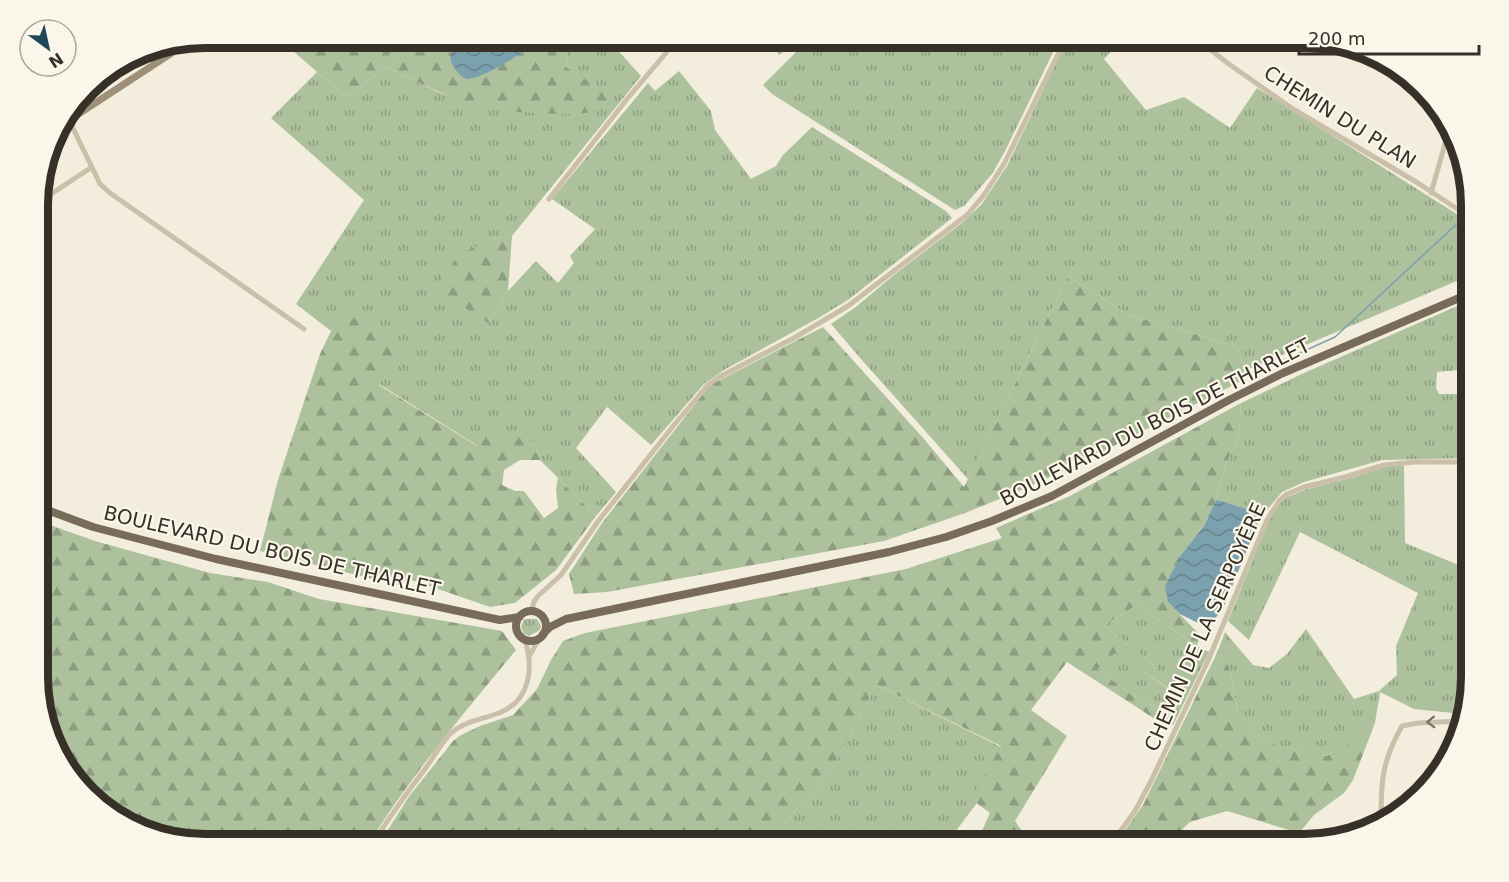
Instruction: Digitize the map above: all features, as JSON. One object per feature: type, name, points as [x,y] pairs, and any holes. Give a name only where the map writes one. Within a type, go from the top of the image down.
[{"type":"main road","points":[[77,115],[172,52]]},
{"type":"main road","name":"BOULEVARD DU BOIS DE THARLET","points":[[541,637],[550,627],[566,619],[889,552],[946,537],[992,521],[1052,495],[1229,399],[1283,373],[1461,297]]},
{"type":"main road","name":"BOULEVARD DU BOIS DE THARLET","points":[[48,510],[93,527],[216,559],[500,620],[516,630]]},
{"type":"main road","points":[[531,612],[542,617],[545,627],[541,637],[530,641],[518,635],[517,621],[522,614],[531,612]]},
{"type":"main road","name":"BOULEVARD DU BOIS DE THARLET","points":[[500,620],[519,617]]},
{"type":"main road","name":"BOULEVARD DU BOIS DE THARLET","points":[[542,617],[566,619]]},
{"type":"street","points":[[549,199],[668,48]]},
{"type":"street","points":[[531,612],[538,596],[561,575],[599,520],[707,386],[719,377],[794,338],[848,306],[967,215],[984,195],[1004,164],[1061,48]]},
{"type":"street","name":"CHEMIN DU PLAN","points":[[1208,48],[1293,109],[1418,183],[1461,212]]},
{"type":"street","points":[[71,124],[100,184],[110,194],[304,328]]},
{"type":"street","points":[[1431,193],[1446,139]]},
{"type":"street","points":[[48,196],[92,167]]},
{"type":"street","name":"CHEMIN DE LA SERPOYÈRE","points":[[1118,834],[1135,811],[1151,781],[1207,663],[1267,520],[1279,501],[1287,494],[1304,487],[1384,465],[1461,462]]},
{"type":"street","points":[[530,655],[541,637]]},
{"type":"street","points":[[379,834],[449,736],[465,724],[513,706],[520,698],[526,689],[528,680],[530,655],[525,640]]},
{"type":"street","points":[[1381,814],[1382,776],[1388,756],[1402,726],[1454,721]]},
{"type":"green space","points":[[290,48],[388,48],[392,60],[410,48],[571,48],[567,54],[566,67],[610,94],[610,104],[598,110],[578,114],[502,110],[484,107],[434,90],[386,67],[346,97]]},
{"type":"green space","points":[[388,48],[410,48],[392,60]]},
{"type":"green space","points":[[571,48],[616,48],[641,76],[512,236],[491,239],[435,286],[489,324],[508,291],[536,261],[558,283],[574,263],[570,256],[595,229],[552,199],[648,83],[655,91],[679,71],[711,111],[715,130],[751,179],[776,166],[783,155],[812,127],[946,211],[952,218],[848,300],[724,370],[704,384],[651,445],[607,407],[576,448],[616,492],[596,516],[540,460],[535,442],[478,446],[379,384],[399,344],[343,312],[331,331],[296,304],[364,200],[271,118],[317,72],[346,97],[386,67],[438,92],[484,107],[578,75],[566,67],[567,54]]},
{"type":"green space","points":[[774,48],[790,48],[779,55]]},
{"type":"green space","points":[[800,48],[1055,48],[992,174],[964,206],[955,210],[772,94],[763,85]]},
{"type":"green space","points":[[1063,48],[1114,48],[1104,59],[1146,110],[1184,97],[1230,128],[1257,88],[1461,217],[1461,279],[1244,371],[1238,347],[1127,314],[1068,276],[968,479],[831,324],[963,222],[981,205],[1007,166]]},
{"type":"green space","points":[[512,236],[508,291],[489,324],[434,287],[461,254],[491,239]]},
{"type":"green space","points":[[1068,276],[1127,314],[1238,347],[1245,379],[1024,489],[965,513],[884,541],[607,592],[574,594],[569,574],[602,523],[710,385],[823,327],[964,487]]},
{"type":"green space","points":[[1461,304],[1461,370],[1437,372],[1436,388],[1439,394],[1461,394],[1461,458],[1382,460],[1304,482],[1282,492],[1267,510],[1257,512],[1216,500],[1225,466],[1239,435],[1241,403]]},
{"type":"green space","points":[[343,311],[400,344],[379,385],[477,446],[484,427],[535,442],[540,460],[520,460],[504,470],[502,485],[515,491],[524,491],[544,518],[558,508],[556,489],[558,478],[596,516],[556,570],[515,603],[490,607],[409,579],[397,585],[260,551],[278,480],[320,354]]},
{"type":"green space","points":[[1241,403],[1239,435],[1225,466],[1216,500],[1204,526],[1181,555],[1168,602],[1200,635],[1197,646],[1137,605],[1104,625],[1174,682],[1168,688],[1115,653],[1098,669],[1129,693],[1172,717],[1173,725],[1155,719],[1067,662],[1031,710],[1067,736],[1015,821],[1024,834],[981,834],[990,813],[971,799],[1001,746],[876,685],[831,772],[774,834],[385,834],[408,798],[453,741],[480,726],[513,715],[537,689],[563,641],[585,633],[906,569],[1002,538],[996,528],[1070,496]]},
{"type":"green space","points":[[1387,466],[1404,466],[1405,543],[1461,566],[1460,697],[1457,713],[1414,709],[1380,692],[1375,723],[1349,745],[1325,756],[1276,745],[1260,737],[1238,712],[1229,666],[1217,653],[1225,632],[1253,665],[1269,668],[1287,654],[1306,629],[1354,699],[1379,691],[1397,675],[1396,646],[1418,593],[1300,532],[1249,640],[1228,621],[1270,518],[1280,503],[1287,497],[1307,489]]},
{"type":"green space","points":[[48,524],[95,541],[210,573],[268,582],[319,599],[502,631],[516,650],[388,813],[375,834],[185,833],[145,822],[118,808],[102,795],[74,764],[64,746],[53,717],[49,697]]},
{"type":"green space","points":[[1137,605],[1209,652],[1173,725],[1172,717],[1129,693],[1098,669],[1115,652],[1167,688],[1174,682],[1104,625]]},
{"type":"green space","points":[[524,619],[537,619],[541,626],[540,630],[529,636],[524,634],[521,627]]},
{"type":"green space","points":[[1217,653],[1229,666],[1238,712],[1260,737],[1276,745],[1326,756],[1349,744],[1375,723],[1353,780],[1344,793],[1314,815],[1299,833],[1227,811],[1190,822],[1177,834],[1122,834],[1143,805]]},
{"type":"green space","points":[[876,685],[1001,747],[972,798],[977,803],[954,834],[774,834],[831,772]]},
{"type":"water","points":[[454,48],[529,48],[494,69],[467,79],[461,76],[452,65],[452,51]]},
{"type":"water","points":[[1216,500],[1257,512],[1259,520],[1225,604],[1213,622],[1204,626],[1180,614],[1168,602],[1165,586],[1181,555],[1204,526]]},
{"type":"waterway","points":[[1247,377],[1335,337],[1461,220]]}]
